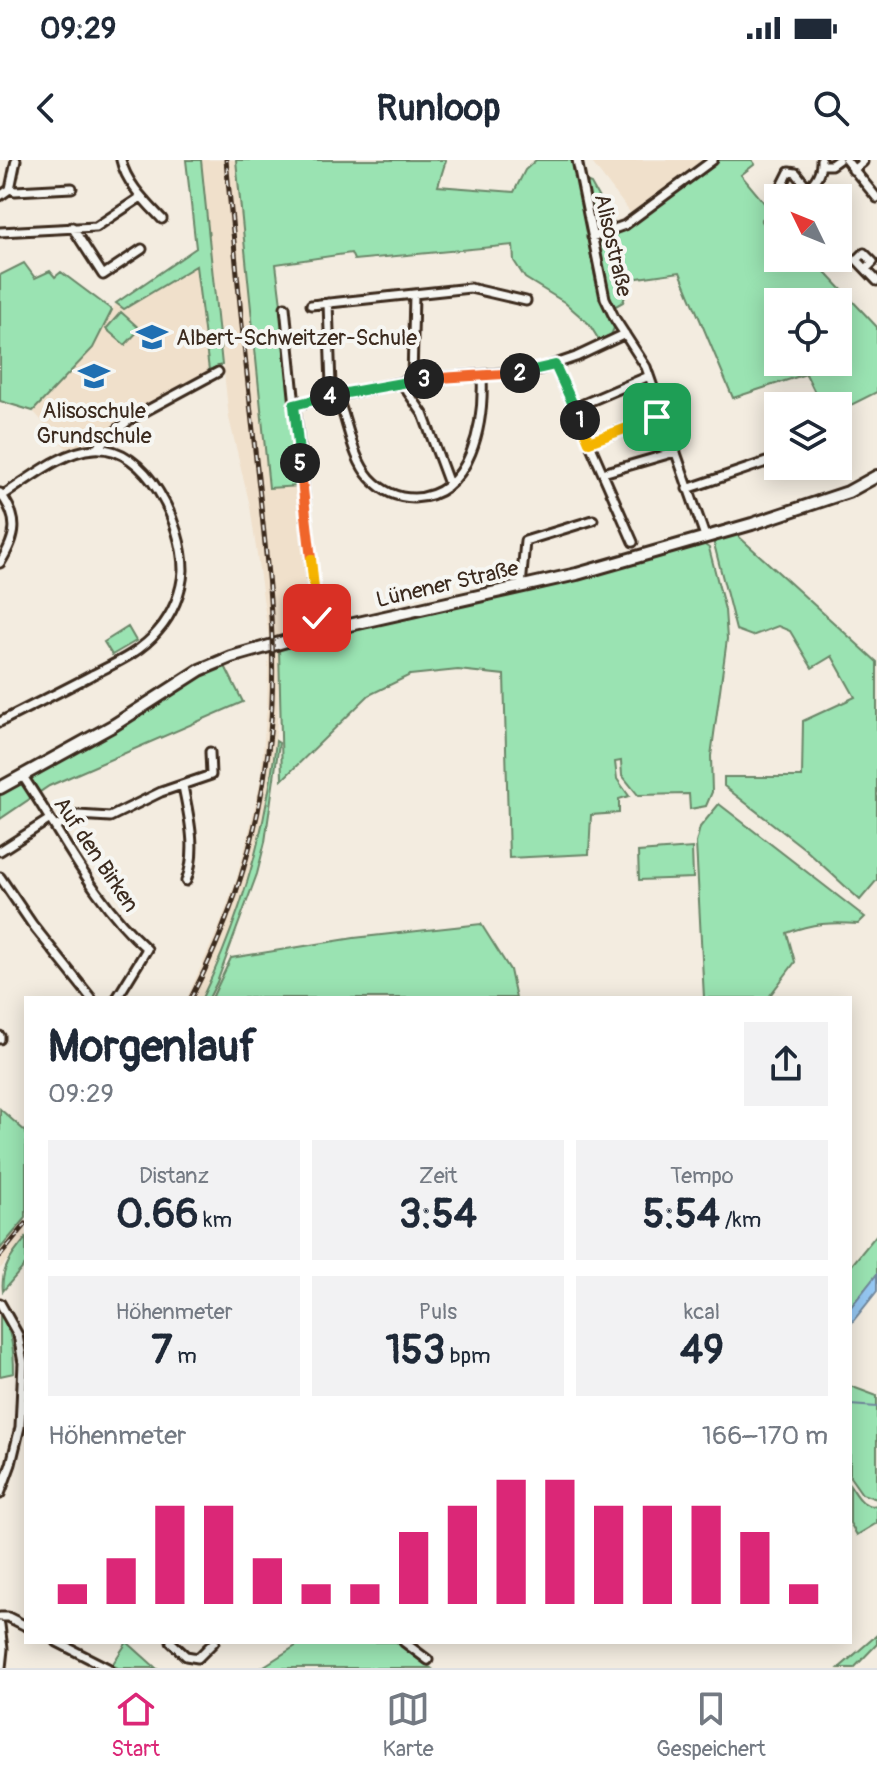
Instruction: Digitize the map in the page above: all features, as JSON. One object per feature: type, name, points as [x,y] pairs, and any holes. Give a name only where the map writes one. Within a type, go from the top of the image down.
[{"type":"main road","name":"Lünener Straße","points":[[0,788],[114,725],[209,665],[318,632],[521,587],[752,524],[848,492],[877,476]]},
{"type":"street","points":[[10,189],[16,160]]},
{"type":"street","points":[[121,160],[124,172],[141,197],[162,219]]},
{"type":"street","name":"Alisostraße","points":[[577,160],[605,298],[649,376],[705,536]]},
{"type":"street","points":[[592,237],[633,220],[713,160]]},
{"type":"street","points":[[811,184],[819,175],[822,163],[831,165],[838,160]]},
{"type":"street","points":[[846,160],[877,198]]},
{"type":"street","points":[[853,170],[863,162],[861,160]]},
{"type":"street","points":[[783,184],[789,172],[796,173],[805,184]]},
{"type":"street","points":[[0,196],[10,189],[72,188]]},
{"type":"street","points":[[0,232],[96,227],[141,197]]},
{"type":"street","points":[[72,227],[103,275],[142,249]]},
{"type":"street","points":[[866,269],[877,281]]},
{"type":"street","points":[[311,305],[470,288],[526,301]]},
{"type":"street","points":[[412,380],[414,294]]},
{"type":"street","points":[[328,303],[331,386],[334,395],[362,467],[377,485],[396,496],[419,498],[431,494],[449,484],[464,466],[476,440],[482,408],[482,376]]},
{"type":"street","points":[[285,307],[318,632]]},
{"type":"street","points":[[294,405],[412,380],[524,373],[555,365],[625,334]]},
{"type":"street","points":[[555,365],[633,542]]},
{"type":"street","points":[[0,563],[14,531],[12,511],[1,494],[68,456],[97,448],[129,420],[218,372]]},
{"type":"street","points":[[574,408],[649,376]]},
{"type":"street","points":[[401,382],[423,414],[449,484]]},
{"type":"street","points":[[589,442],[663,414]]},
{"type":"street","points":[[0,722],[112,665],[146,644],[160,630],[176,600],[183,569],[171,514],[139,465],[122,454],[97,448]]},
{"type":"street","points":[[603,473],[675,452]]},
{"type":"street","points":[[687,489],[764,463]]},
{"type":"street","points":[[521,587],[525,541],[593,520]]},
{"type":"street","points":[[0,851],[52,823],[78,815],[110,817],[161,792],[211,775],[210,752]]},
{"type":"street","name":"Auf den Birken","points":[[22,775],[108,908],[147,949],[118,996]]},
{"type":"street","points":[[183,786],[193,852],[186,881]]},
{"type":"street","points":[[0,877],[32,924],[89,996]]},
{"type":"street","points":[[0,1303],[24,1350],[20,1427],[0,1494]]},
{"type":"street","points":[[0,1617],[8,1617],[24,1625]]},
{"type":"street","points":[[0,1625],[3,1649],[1,1668]]},
{"type":"street","points":[[61,1644],[108,1668]]},
{"type":"street","points":[[173,1644],[186,1656],[198,1658],[212,1644]]},
{"type":"street","points":[[406,1644],[428,1660]]},
{"type":"shaded area","points":[[201,160],[236,160],[269,487],[300,486],[314,638],[279,648],[278,711],[271,785],[254,867],[240,909],[202,996],[188,996],[236,881],[260,783],[267,708],[269,640],[250,506],[229,418]]},
{"type":"shaded area","points":[[590,160],[703,160],[632,215]]},
{"type":"shaded area","name":"Albert-Schweitzer-Schule","points":[[196,265],[209,370],[73,451],[66,448],[33,411],[92,348],[116,303],[124,309]]},
{"type":"shaded area","points":[[24,1220],[24,1240],[0,1269],[0,1249]]},
{"type":"green space","points":[[186,160],[201,160],[222,365],[209,370],[196,266],[124,309],[116,303],[196,248]]},
{"type":"green space","points":[[236,160],[446,160],[438,186],[514,192],[525,170],[536,160],[573,160],[596,283],[614,328],[611,335],[599,340],[589,324],[564,302],[525,278],[514,261],[513,245],[354,260],[351,253],[276,264],[300,486],[269,488]]},
{"type":"green space","points":[[719,160],[752,160],[755,164],[741,175],[764,203],[764,217],[761,220],[764,224],[764,272],[825,272],[840,288],[764,288],[764,376],[800,376],[733,398],[680,272],[631,279],[623,302],[612,308],[603,282],[597,247],[602,239],[625,228]]},
{"type":"green space","points":[[586,182],[591,184],[615,227],[602,231],[594,227]]},
{"type":"green space","points":[[24,263],[35,278],[50,271],[55,277],[61,272],[112,310],[93,348],[33,411],[0,401],[0,275]]},
{"type":"green space","points":[[852,300],[877,327],[877,392],[852,404],[852,392],[815,392],[807,376],[852,376]]},
{"type":"green space","points":[[121,312],[140,329],[125,345],[106,329]]},
{"type":"green space","points":[[736,534],[877,662],[877,880],[860,900],[805,849],[724,786],[724,777],[802,777],[803,721],[855,697],[832,656],[812,668],[790,631],[778,626],[752,636],[736,630],[713,540]]},
{"type":"green space","points":[[702,543],[709,548],[725,610],[727,639],[711,756],[712,792],[706,806],[690,809],[689,794],[638,795],[622,775],[621,761],[615,762],[617,779],[629,796],[619,799],[619,813],[591,815],[589,854],[509,858],[504,675],[458,670],[410,675],[369,695],[282,780],[279,648],[580,578]]},
{"type":"green space","points":[[128,627],[136,641],[112,655],[104,642]]},
{"type":"green space","points":[[221,658],[243,702],[49,786],[0,819],[0,787]]},
{"type":"green space","points":[[276,741],[279,743],[265,842],[257,874],[217,982],[210,996],[203,996],[240,904],[259,840]]},
{"type":"green space","points":[[719,804],[865,917],[858,924],[822,924],[787,933],[795,962],[770,996],[704,996],[696,843],[700,827]]},
{"type":"green space","points":[[692,848],[693,878],[639,880],[638,852]]},
{"type":"green space","points":[[481,924],[510,970],[516,996],[213,996],[231,958],[354,938]]},
{"type":"green space","points":[[0,1109],[24,1130],[24,1220],[0,1249]]},
{"type":"green space","points":[[877,1234],[877,1274],[852,1305],[852,1265]]},
{"type":"green space","points":[[24,1241],[24,1266],[3,1291],[6,1269]]},
{"type":"green space","points":[[0,1312],[12,1341],[14,1373],[0,1376]]},
{"type":"green space","points":[[852,1387],[877,1396],[877,1499],[862,1494],[852,1480]]},
{"type":"green space","points":[[852,1488],[864,1503],[877,1505],[877,1523],[857,1535],[852,1526]]},
{"type":"green space","points":[[877,1635],[877,1644],[854,1668],[839,1668]]},
{"type":"green space","points":[[126,1644],[129,1644],[156,1668],[118,1668],[112,1665]]},
{"type":"green space","points":[[299,1644],[399,1644],[431,1668],[261,1668]]},
{"type":"water","points":[[877,1274],[877,1291],[852,1322],[852,1305]]},
{"type":"waterway","points":[[852,1405],[877,1407]]},
{"type":"railway","points":[[192,996],[233,902],[252,836],[266,768],[272,695],[269,582],[226,160]]},
{"type":"railway","points":[[0,1256],[24,1226]]},
{"type":"place","name":"Albert-Schweitzer-Schule","points":[[152,337]]},
{"type":"place","name":"Alisoschule Grundschule","points":[[94,376]]},
{"type":"route","points":[[317,618],[294,405],[412,380],[524,373],[555,365],[589,442],[657,417]]}]
